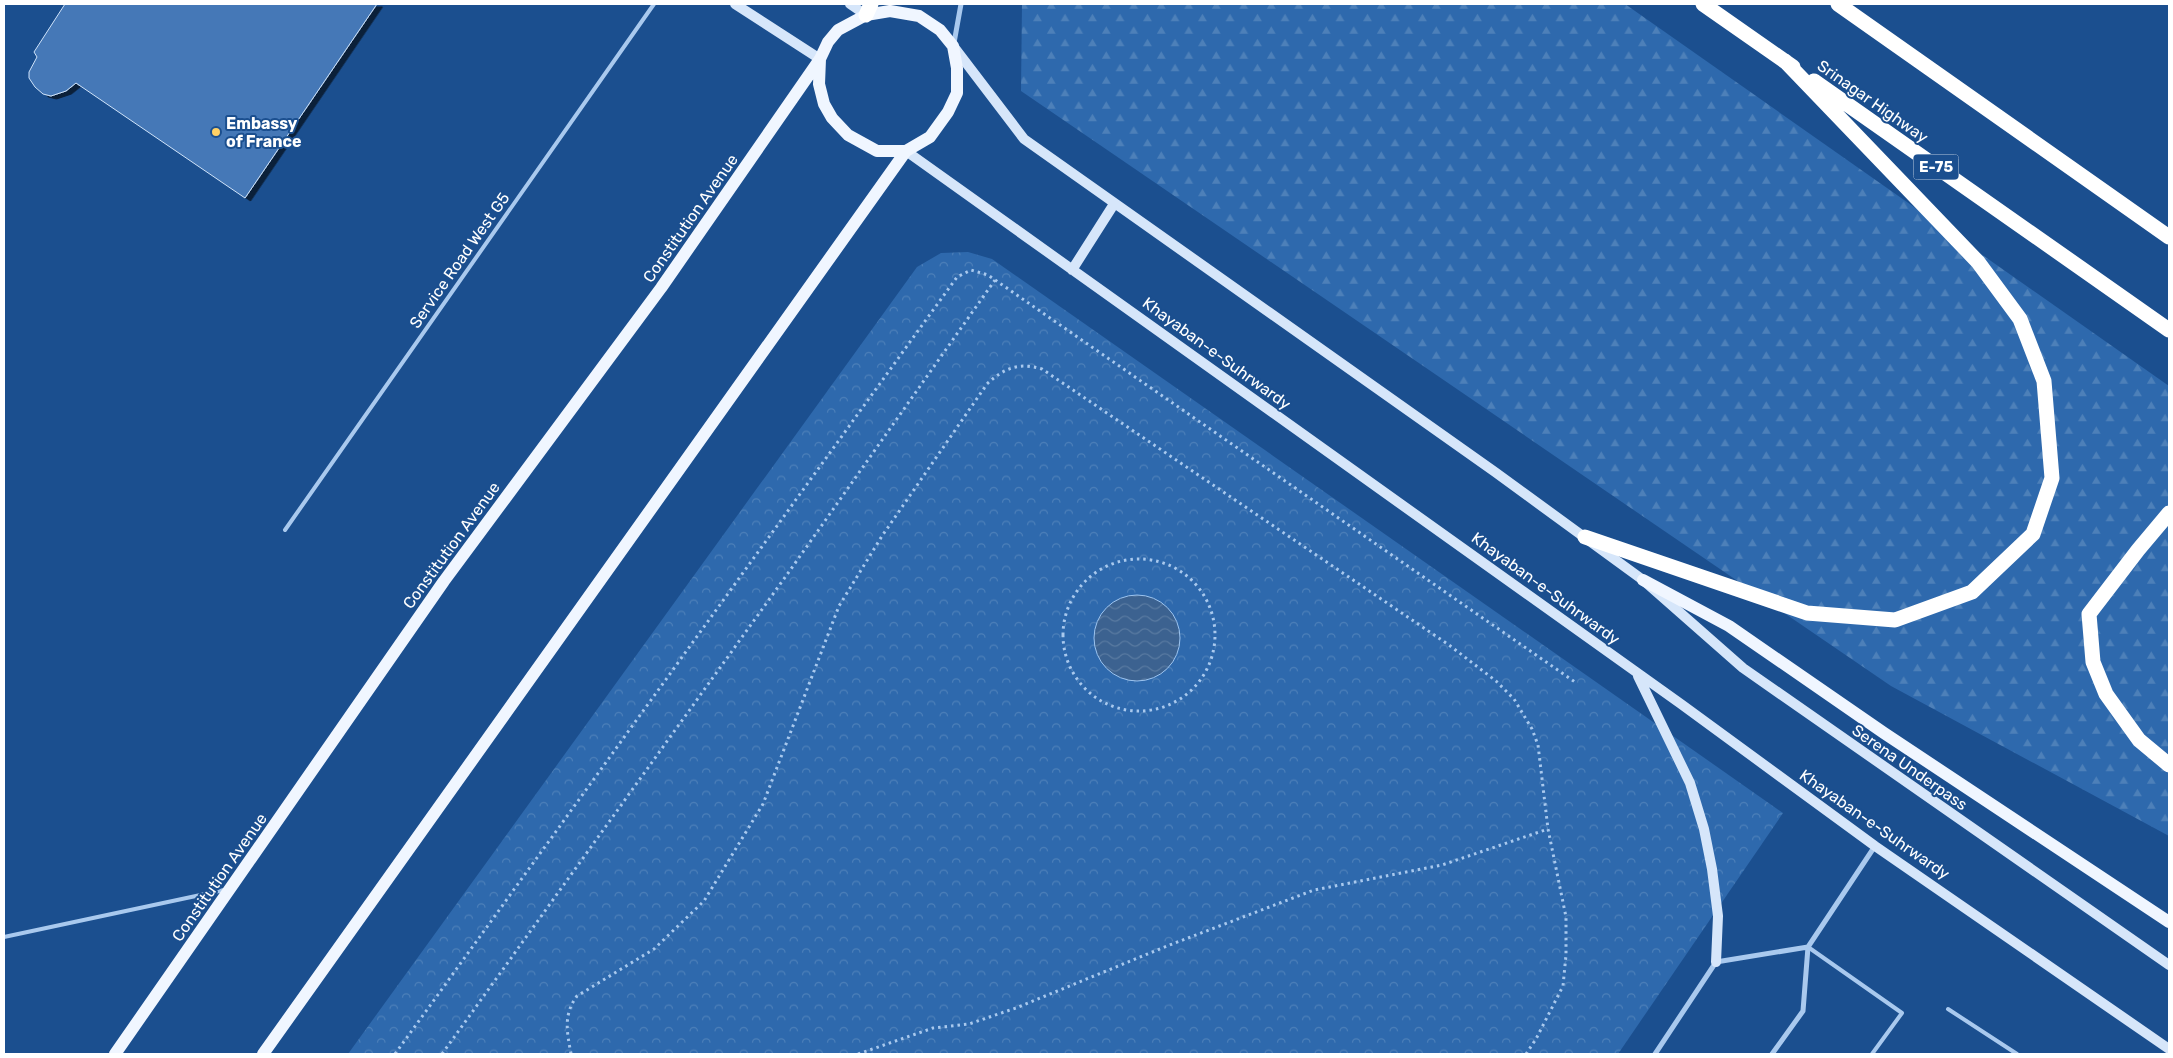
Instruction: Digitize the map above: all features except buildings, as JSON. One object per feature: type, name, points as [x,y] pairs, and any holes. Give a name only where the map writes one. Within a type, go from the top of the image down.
[{"type":"highway","name":"Srinagar Highway","points":[[1703,4],[2169,330]]},
{"type":"highway","points":[[1838,4],[2169,237]]},
{"type":"highway","points":[[1584,537],[1807,613],[1895,620],[1972,592],[2033,534],[2052,478],[2044,381],[2020,319],[1978,262],[1785,61]]},
{"type":"highway","points":[[2169,513],[2088,614],[2093,662],[2106,694],[2139,740],[2169,765]]},
{"type":"main road","points":[[734,4],[820,59]]},
{"type":"main road","points":[[850,4],[868,9],[892,8],[919,16],[940,30],[1024,139],[1643,580],[1729,626],[1892,739],[2169,922]]},
{"type":"main road","points":[[868,9],[838,30],[828,42],[820,59],[819,84],[824,104],[832,118],[848,134],[877,151],[906,151]]},
{"type":"main road","points":[[264,1054],[906,151],[930,137],[948,112],[957,93],[957,68],[953,46]]},
{"type":"main road","name":"Constitution Avenue","points":[[115,1054],[444,581],[661,288],[820,59]]},
{"type":"main road","name":"Khayaban-e-Suhrwardy","points":[[906,151],[1875,846],[2169,1049]]},
{"type":"main road","points":[[1072,270],[1114,204]]},
{"type":"main road","name":"Serena Underpass","points":[[1643,580],[1743,668],[2169,965]]},
{"type":"main road","points":[[1636,673],[1690,783],[1704,829],[1712,869],[1718,916],[1716,962]]},
{"type":"street","points":[[953,46],[961,4]]},
{"type":"street","points":[[1772,1054],[1803,1011],[1808,947],[1875,846]]},
{"type":"street","points":[[1655,1054],[1716,962],[1808,947]]},
{"type":"lane","name":"Service Road West G5","points":[[285,530],[654,4]]},
{"type":"lane","points":[[4,937],[231,888]]},
{"type":"lane","points":[[1808,947],[1902,1013],[1872,1054]]},
{"type":"lane","points":[[1948,1009],[2016,1054]]},
{"type":"path","points":[[395,1054],[957,277],[971,270],[988,275],[1574,682]]},
{"type":"path","points":[[442,1054],[786,576],[995,280]]},
{"type":"path","points":[[571,1054],[567,1032],[568,1018],[570,1007],[577,996],[654,949],[704,901],[714,886],[763,804],[839,606],[882,536],[987,384],[1001,372],[1014,366],[1023,365],[1042,369],[1288,535],[1449,646],[1496,681],[1514,699],[1528,722],[1538,744],[1548,829],[1566,917],[1566,955],[1563,986],[1536,1039],[1526,1054]]},
{"type":"path","points":[[1143,559],[1166,564],[1187,577],[1203,594],[1212,616],[1215,640],[1210,664],[1198,684],[1180,700],[1158,710],[1135,712],[1112,706],[1091,695],[1075,677],[1066,655],[1063,631],[1068,608],[1080,587],[1098,571],[1120,562],[1143,559]]},
{"type":"path","points":[[858,1054],[933,1028],[969,1024],[1016,1008],[1167,946],[1314,890],[1442,865],[1548,829]]},
{"type":"green space","points":[[1022,4],[1625,4],[2169,386],[2169,836],[1891,686],[1021,91]]},
{"type":"green space","points":[[968,252],[992,259],[1783,813],[1618,1054],[348,1054],[917,267],[941,253]]},
{"type":"water","points":[[1137,595],[1153,598],[1161,602],[1173,614],[1177,622],[1180,638],[1177,654],[1173,662],[1161,674],[1153,678],[1137,681],[1121,678],[1113,674],[1101,662],[1097,654],[1094,638],[1097,622],[1101,614],[1113,602],[1121,598]]},
{"type":"place","name":"Embassy of France","points":[[216,132]]}]
